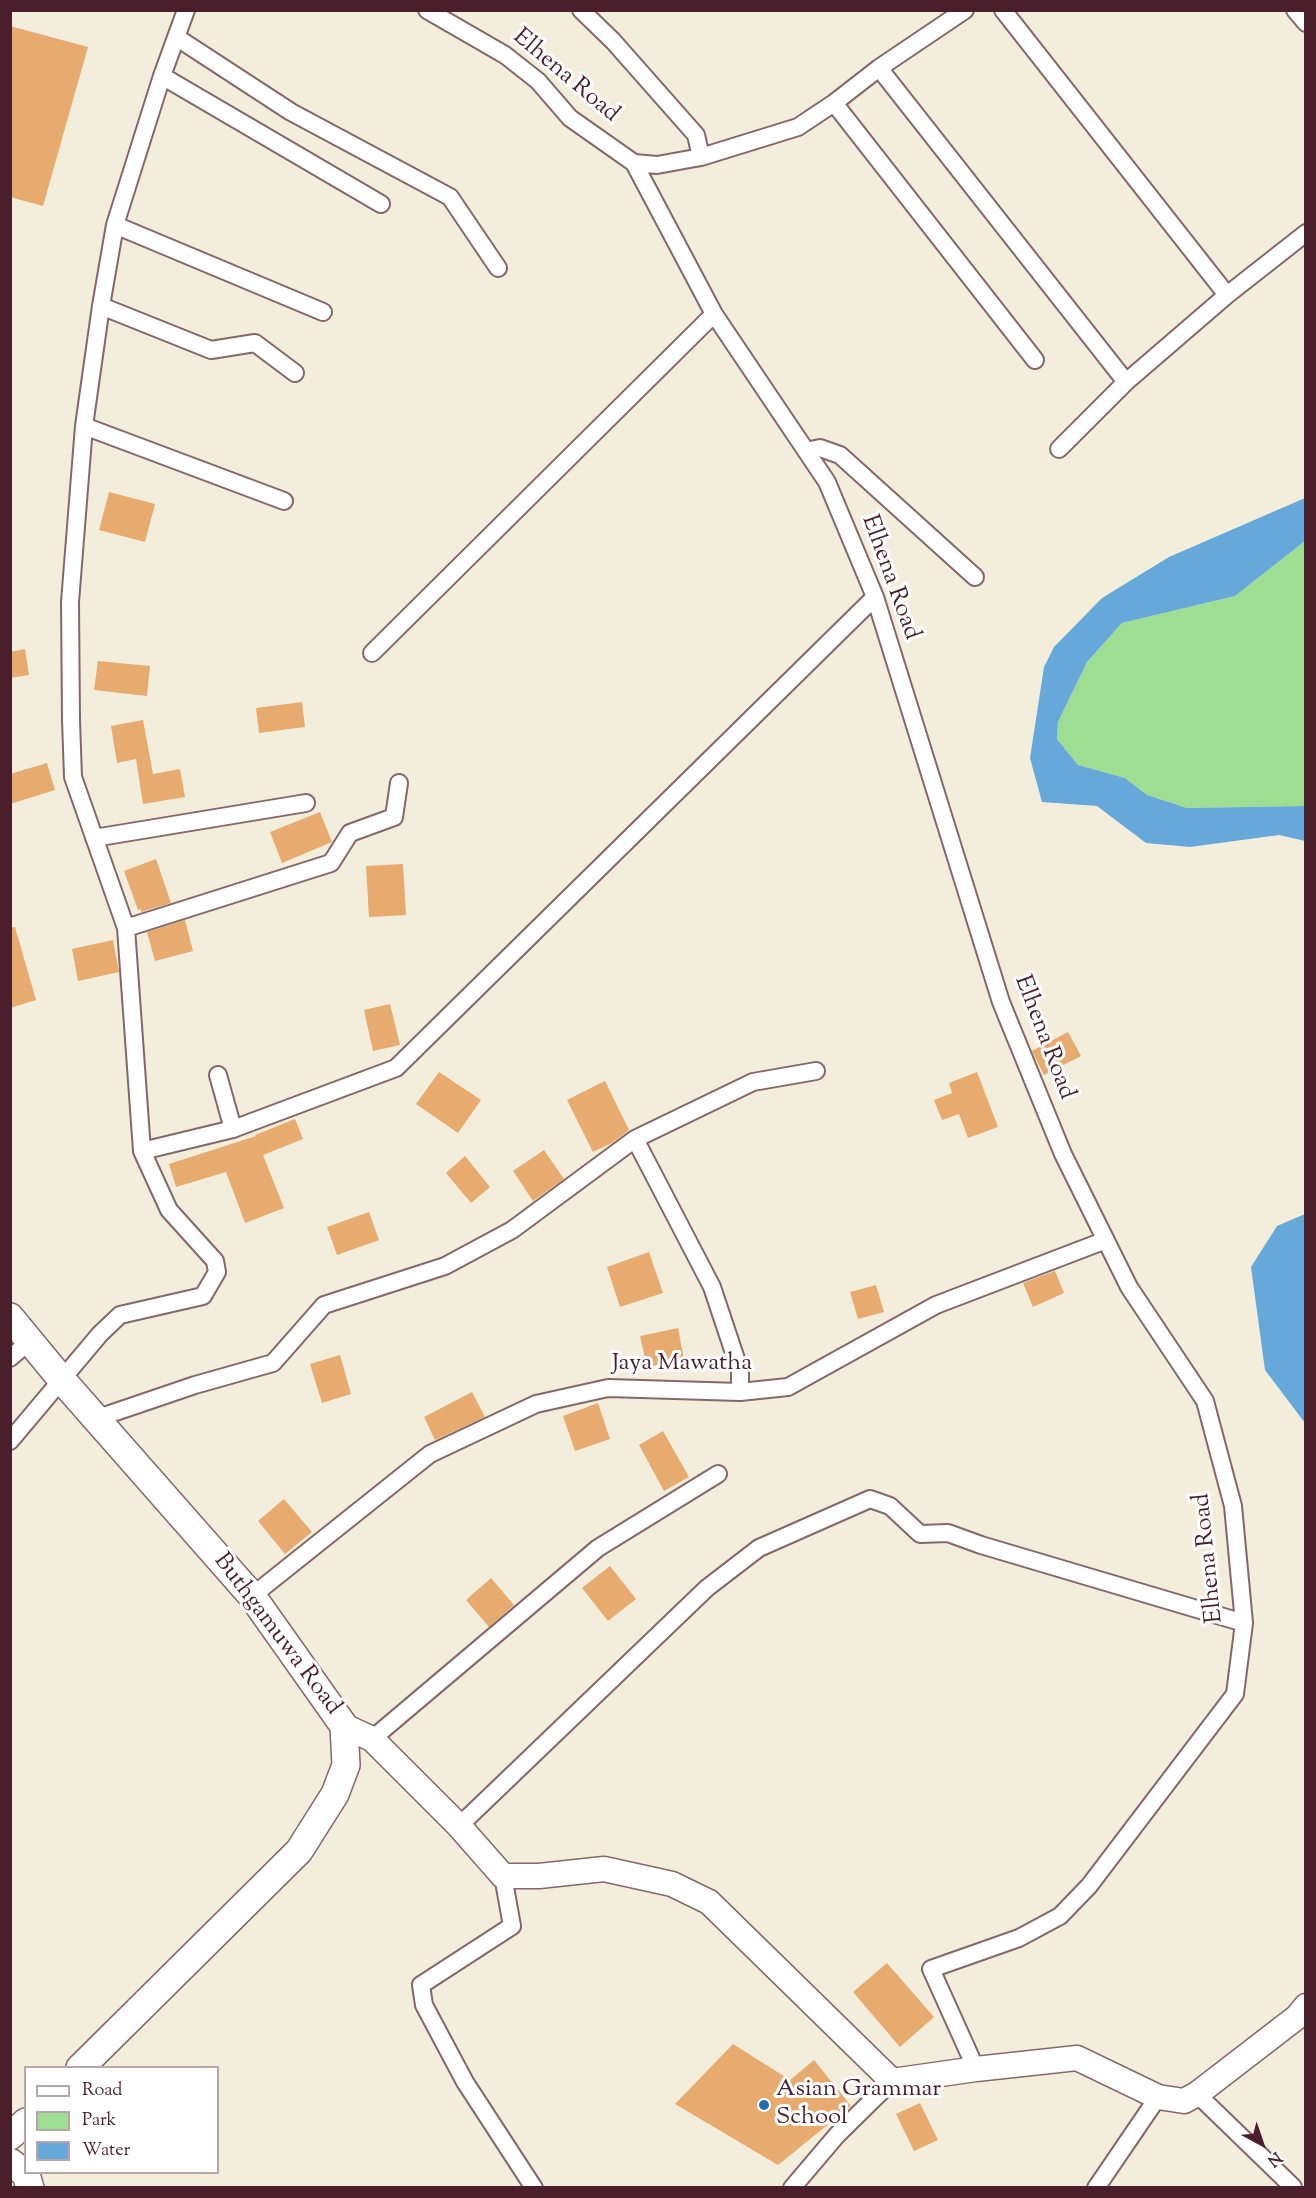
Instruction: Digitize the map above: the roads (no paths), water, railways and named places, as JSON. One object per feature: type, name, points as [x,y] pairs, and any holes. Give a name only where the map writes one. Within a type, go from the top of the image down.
[{"type":"main road","name":"Buthgamuwa Road","points":[[10,1317],[20,1350],[62,1380],[98,1418],[252,1596],[344,1726],[346,1765],[335,1794],[299,1851],[81,2066]]},
{"type":"main road","points":[[10,2136],[24,2124]]},
{"type":"street","points":[[10,1441],[100,1334],[120,1315],[203,1296],[217,1272],[214,1262],[169,1210],[142,1151],[126,928],[74,777],[71,720],[70,602],[84,426],[101,306],[115,225],[162,76],[186,10]]},
{"type":"street","name":"Elhena Road","points":[[427,10],[505,55],[538,81],[570,118],[634,163],[714,314],[827,482],[875,597],[1001,1002],[1063,1154],[1129,1287],[1205,1401],[1233,1506],[1244,1623],[1235,1694],[1089,1886],[1060,1916],[1019,1938],[931,1968],[976,2069]]},
{"type":"street","points":[[581,10],[613,41],[696,135],[701,158]]},
{"type":"street","points":[[634,163],[657,165],[701,158],[798,127],[879,68],[965,10]]},
{"type":"street","points":[[1003,10],[1227,295]]},
{"type":"street","points":[[1296,10],[1305,24]]},
{"type":"street","points":[[176,37],[291,112],[450,197],[498,268]]},
{"type":"street","points":[[879,68],[1126,382]]},
{"type":"street","points":[[162,76],[381,204]]},
{"type":"street","points":[[834,103],[1035,360]]},
{"type":"street","points":[[115,225],[323,312]]},
{"type":"street","points":[[1059,449],[1126,382],[1227,295],[1305,234]]},
{"type":"street","points":[[101,306],[211,350],[255,343],[295,374]]},
{"type":"street","points":[[372,653],[714,314]]},
{"type":"street","points":[[84,426],[284,501]]},
{"type":"street","points":[[806,451],[820,448],[840,455],[975,577]]},
{"type":"street","points":[[142,1151],[233,1129],[396,1068],[875,597]]},
{"type":"street","points":[[126,928],[331,863],[350,833],[394,817],[399,783]]},
{"type":"street","points":[[94,838],[306,803]]},
{"type":"street","points":[[98,1418],[195,1385],[273,1363],[324,1305],[446,1266],[512,1230],[635,1139],[753,1082],[816,1071]]},
{"type":"street","points":[[218,1075],[233,1129]]},
{"type":"street","points":[[635,1139],[712,1287],[740,1371],[740,1392]]},
{"type":"street","name":"Jaya Mawatha","points":[[252,1596],[430,1454],[537,1404],[608,1388],[740,1392],[788,1387],[936,1305],[1106,1240]]},
{"type":"street","points":[[372,1739],[598,1548],[718,1474]]},
{"type":"street","points":[[459,1826],[707,1588],[759,1548],[870,1499],[890,1506],[920,1534],[948,1533],[981,1545],[1244,1623]]},
{"type":"street","points":[[344,1726],[372,1739],[459,1826],[503,1876],[512,1926],[422,1985],[424,2005],[465,2082],[534,2187]]},
{"type":"street","points":[[503,1876],[538,1876],[604,1869],[672,1884],[709,1902],[892,2081]]},
{"type":"street","points":[[792,2187],[837,2135],[892,2081],[1077,2058],[1158,2097],[1184,2101],[1197,2094],[1297,2018],[1305,2006]]},
{"type":"street","points":[[1197,2094],[1293,2187]]},
{"type":"street","points":[[1096,2187],[1158,2097]]},
{"type":"water","points":[[1305,498],[1305,541],[1235,596],[1122,623],[1087,662],[1058,722],[1057,739],[1078,765],[1125,778],[1147,795],[1187,808],[1305,806],[1305,841],[1279,835],[1190,847],[1146,843],[1097,806],[1042,802],[1030,758],[1044,667],[1054,647],[1102,598],[1169,557]]},
{"type":"water","points":[[1305,1214],[1305,1423],[1265,1370],[1251,1267],[1277,1226]]},
{"type":"place","name":"Asian Grammar School","points":[[764,2105]]}]
